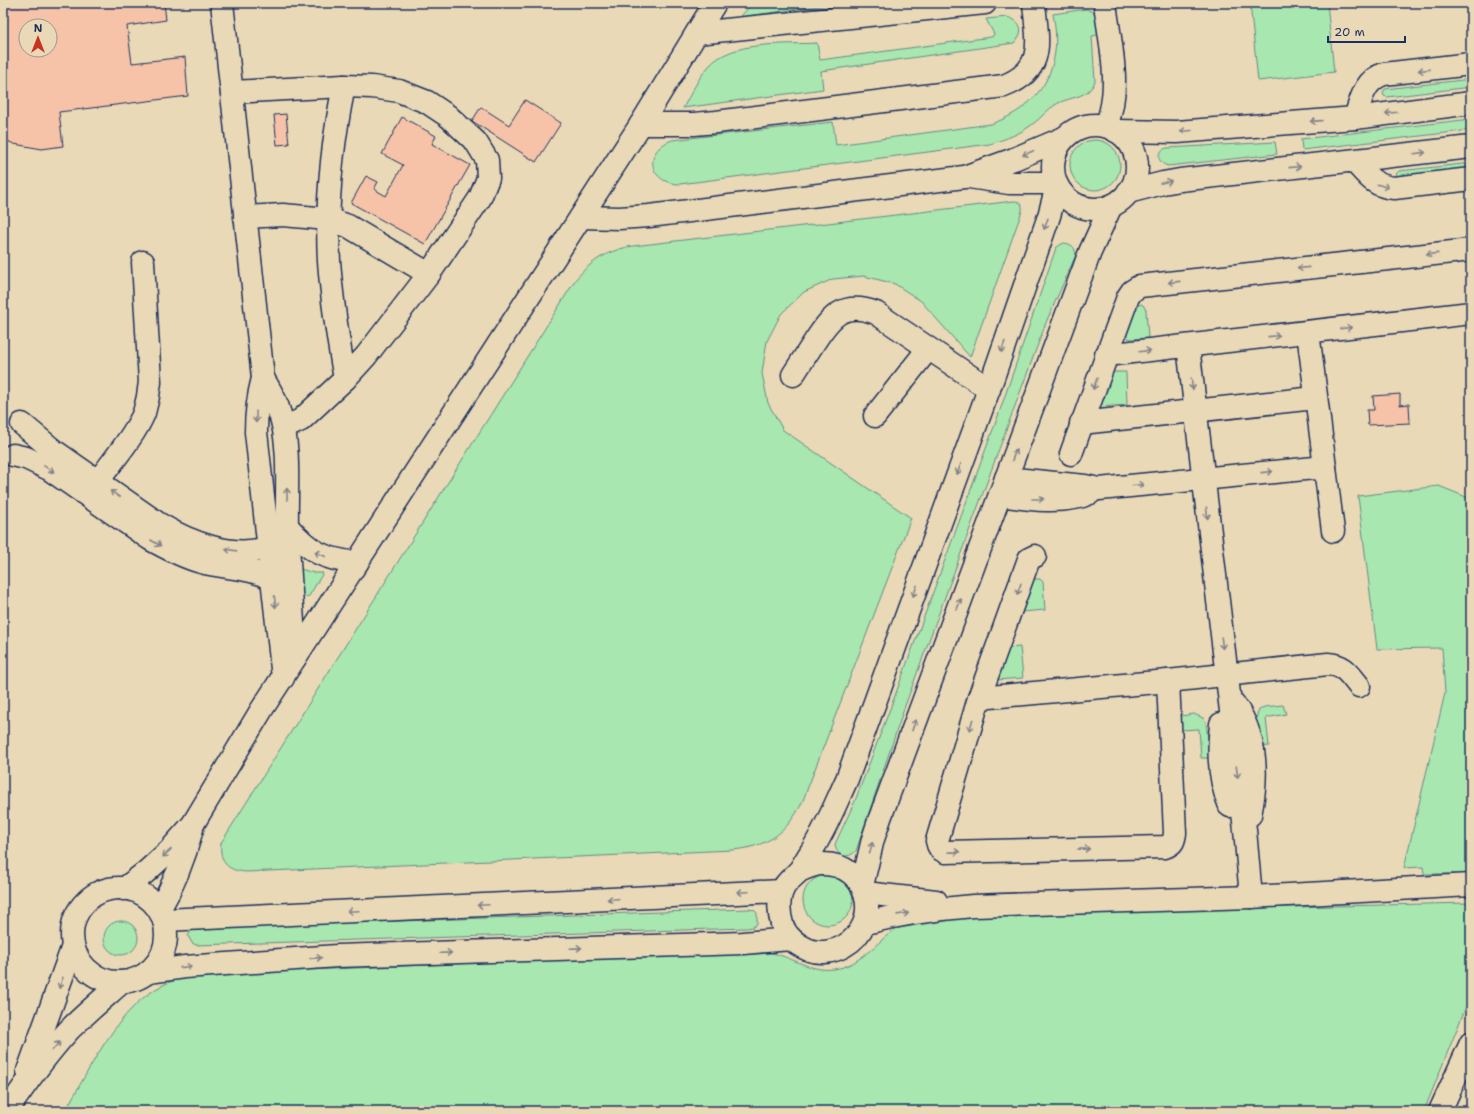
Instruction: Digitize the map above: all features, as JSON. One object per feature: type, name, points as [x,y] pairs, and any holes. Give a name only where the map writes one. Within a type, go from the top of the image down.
[{"type":"street","points":[[222,3],[263,378],[258,396],[256,432],[283,678]]},
{"type":"street","points":[[124,889],[146,872],[170,850],[193,824],[262,709],[641,124],[715,3]]},
{"type":"street","points":[[696,33],[985,3]]},
{"type":"street","points":[[641,124],[694,124],[716,122],[1004,86],[1017,81],[1028,71],[1035,59],[1038,45],[1034,3]]},
{"type":"street","points":[[1106,3],[1115,87],[1111,114],[1111,129]]},
{"type":"street","points":[[1355,118],[1369,82],[1376,77],[1384,74],[1471,64]]},
{"type":"street","points":[[232,92],[344,86],[372,86],[399,91],[427,102],[448,116],[476,142],[487,160],[488,178],[480,198],[429,274],[366,356],[345,379],[301,420],[284,428]]},
{"type":"street","points":[[344,86],[333,152],[328,219],[329,261],[333,305],[345,379]]},
{"type":"street","points":[[581,217],[619,218],[649,216],[964,177],[1014,159],[1064,138],[1083,126],[1095,125],[1111,129],[1176,132],[1355,118],[1471,103]]},
{"type":"street","points":[[1064,138],[1057,148],[1053,159],[1052,171],[1056,185],[1063,195],[1071,202],[1090,209],[1101,209],[1111,206],[1121,200],[1134,182],[1137,171],[1136,159],[1126,138],[1111,129]]},
{"type":"street","points":[[1128,192],[1180,180],[1471,147]]},
{"type":"street","points":[[1354,161],[1376,184],[1385,187],[1394,188],[1471,179]]},
{"type":"street","points":[[964,177],[1009,183],[1056,185]]},
{"type":"street","points":[[1056,185],[1049,216],[989,389],[847,779],[820,838],[799,871],[782,891],[780,914],[783,928],[791,939],[801,947],[813,952],[839,950],[850,943],[859,934],[865,923],[868,908],[864,890],[873,839],[880,818],[1090,252],[1111,206]]},
{"type":"street","points":[[245,217],[283,215],[328,219],[348,226],[429,274]]},
{"type":"street","points":[[1071,454],[1106,355],[1132,290],[1140,286],[1471,250]]},
{"type":"street","points":[[98,481],[136,428],[143,414],[148,398],[150,382],[143,262]]},
{"type":"street","points":[[793,376],[831,318],[841,311],[852,308],[864,309],[876,313],[989,389]]},
{"type":"street","points":[[1106,355],[1471,313]]},
{"type":"street","points":[[1308,332],[1315,398],[1333,531]]},
{"type":"street","points":[[1188,346],[1229,698],[1221,724],[1219,741],[1221,772],[1229,805],[1245,830]]},
{"type":"street","points":[[875,416],[928,349]]},
{"type":"street","points":[[263,378],[279,410],[284,428],[286,446],[287,526],[295,658]]},
{"type":"street","points":[[1081,423],[1315,398]]},
{"type":"street","points":[[22,424],[53,450],[159,524],[191,541],[206,546],[242,551],[260,550],[269,547]]},
{"type":"street","points":[[13,455],[26,458],[49,469],[150,539],[167,549],[200,562],[252,570],[272,579]]},
{"type":"street","points":[[1003,487],[1029,499],[1057,499],[1085,495],[1099,489],[1325,467]]},
{"type":"street","points":[[287,526],[301,542],[317,554],[337,561],[357,563]]},
{"type":"street","points":[[1035,556],[1029,558],[979,698],[937,841],[941,850],[945,852],[953,852],[1165,847],[1172,844],[1174,841],[1175,832],[1168,681]]},
{"type":"street","points":[[979,698],[1168,681],[1288,667],[1335,664],[1344,668],[1360,686]]},
{"type":"street","points":[[1229,698],[1239,711],[1247,728],[1252,741],[1254,759],[1254,789],[1245,830],[1251,897]]},
{"type":"street","points":[[162,915],[171,889],[184,860],[193,824]]},
{"type":"street","points":[[799,871],[810,866],[822,864],[834,865],[845,869],[854,876],[864,890],[973,906]]},
{"type":"street","points":[[865,923],[895,915],[973,906],[1251,897],[1471,885]]},
{"type":"street","points":[[124,889],[134,891],[153,902],[162,915],[166,934],[164,949],[158,962],[148,972],[136,979],[122,982],[109,982],[96,977],[86,969],[78,958],[73,946],[72,932],[76,917],[84,905],[95,895],[109,890],[124,889]]},
{"type":"street","points":[[162,915],[782,891]]},
{"type":"street","points":[[148,972],[185,966],[337,956],[743,943],[791,939]]},
{"type":"street","points":[[23,1088],[35,1050],[60,987],[73,946]]},
{"type":"street","points":[[7,1111],[44,1059],[68,1031],[122,982]]},
{"type":"street","points":[[1440,1111],[1471,1043]]},
{"type":"green space","points":[[753,3],[841,3],[740,17]]},
{"type":"green space","points":[[1250,3],[1327,3],[1334,72],[1258,81]]},
{"type":"green space","points":[[1086,9],[1096,15],[1098,35],[1092,36],[1095,81],[1092,87],[1083,94],[1055,105],[1029,127],[990,144],[680,184],[670,183],[661,179],[653,166],[653,159],[656,152],[662,145],[672,140],[833,122],[836,145],[991,124],[1024,107],[1036,95],[1045,82],[1052,67],[1055,51],[1056,33],[1053,14]]},
{"type":"green space","points":[[1007,17],[1016,21],[1020,27],[1020,35],[1014,43],[821,71],[823,89],[683,108],[698,81],[709,66],[719,58],[731,52],[745,48],[775,44],[817,43],[820,60],[991,37],[994,34],[986,19]]},
{"type":"green space","points":[[1471,79],[1471,87],[1387,97],[1384,96],[1383,93],[1385,89]]},
{"type":"green space","points":[[1471,119],[1471,130],[1302,150],[1301,139]]},
{"type":"green space","points":[[1095,140],[1105,142],[1113,147],[1118,155],[1120,165],[1118,175],[1113,183],[1105,188],[1095,190],[1085,188],[1077,183],[1072,175],[1070,165],[1072,155],[1077,147],[1085,142]]},
{"type":"green space","points":[[1275,142],[1277,154],[1168,166],[1160,160],[1159,157],[1159,154],[1167,148]]},
{"type":"green space","points":[[1471,163],[1471,169],[1397,177],[1396,174],[1399,171]]},
{"type":"green space","points":[[1014,201],[1021,204],[1022,211],[970,357],[921,301],[895,284],[864,276],[833,279],[804,292],[781,314],[767,341],[762,373],[768,403],[783,430],[911,518],[802,803],[796,814],[782,831],[765,842],[755,846],[732,850],[247,872],[235,870],[226,865],[223,861],[221,843],[576,279],[588,266],[609,253],[633,246]]},
{"type":"green space","points":[[1064,243],[1073,246],[1076,255],[1047,320],[1009,422],[905,706],[856,851],[853,854],[846,856],[842,855],[837,851],[835,844],[855,801],[893,701],[998,416],[1056,248]]},
{"type":"green space","points":[[1141,304],[1146,310],[1148,338],[1131,339],[1125,337],[1130,319],[1138,306]]},
{"type":"green space","points":[[1112,372],[1126,372],[1127,405],[1098,407]]},
{"type":"green space","points":[[1439,486],[1471,499],[1471,874],[1424,874],[1423,867],[1404,868],[1445,693],[1442,648],[1377,649],[1358,496]]},
{"type":"green space","points":[[297,568],[314,573],[323,573],[309,596],[302,597]]},
{"type":"green space","points":[[1040,579],[1043,582],[1045,610],[1022,612],[1021,611],[1032,580]]},
{"type":"green space","points":[[1020,647],[1023,678],[996,680],[1007,648]]},
{"type":"green space","points":[[1283,705],[1286,714],[1266,718],[1269,746],[1259,747],[1256,719],[1258,711],[1264,707]]},
{"type":"green space","points":[[1194,714],[1203,718],[1206,722],[1210,758],[1201,758],[1199,729],[1180,730],[1180,716]]},
{"type":"green space","points":[[828,875],[837,877],[848,886],[853,900],[851,909],[842,920],[828,925],[819,923],[808,914],[803,900],[805,891],[814,880]]},
{"type":"green space","points":[[1471,903],[1471,994],[1424,1111],[65,1111],[106,1040],[132,1008],[147,995],[163,985],[180,979],[210,974],[754,952],[765,952],[780,955],[810,967],[834,969],[843,967],[860,958],[897,928],[910,922],[935,915]]},
{"type":"green space","points":[[754,910],[757,913],[757,924],[753,927],[747,928],[196,945],[192,943],[188,936],[192,929],[196,928]]},
{"type":"green space","points":[[124,921],[131,923],[136,928],[138,938],[136,948],[131,953],[118,955],[111,953],[106,948],[104,935],[106,928],[111,923]]},
{"type":"building","points":[[3,3],[164,3],[166,20],[127,26],[132,63],[185,57],[188,96],[59,112],[63,146],[42,149],[14,144],[3,139]]},
{"type":"building","points":[[525,100],[561,123],[536,162],[472,121],[481,107],[509,125]]},
{"type":"building","points":[[286,114],[289,144],[277,145],[274,115]]},
{"type":"building","points":[[402,117],[436,136],[432,144],[470,165],[425,244],[351,203],[366,176],[378,182],[374,189],[386,196],[403,165],[382,154]]},
{"type":"building","points":[[1400,394],[1400,405],[1409,404],[1410,423],[1368,425],[1367,410],[1374,410],[1373,396]]}]
